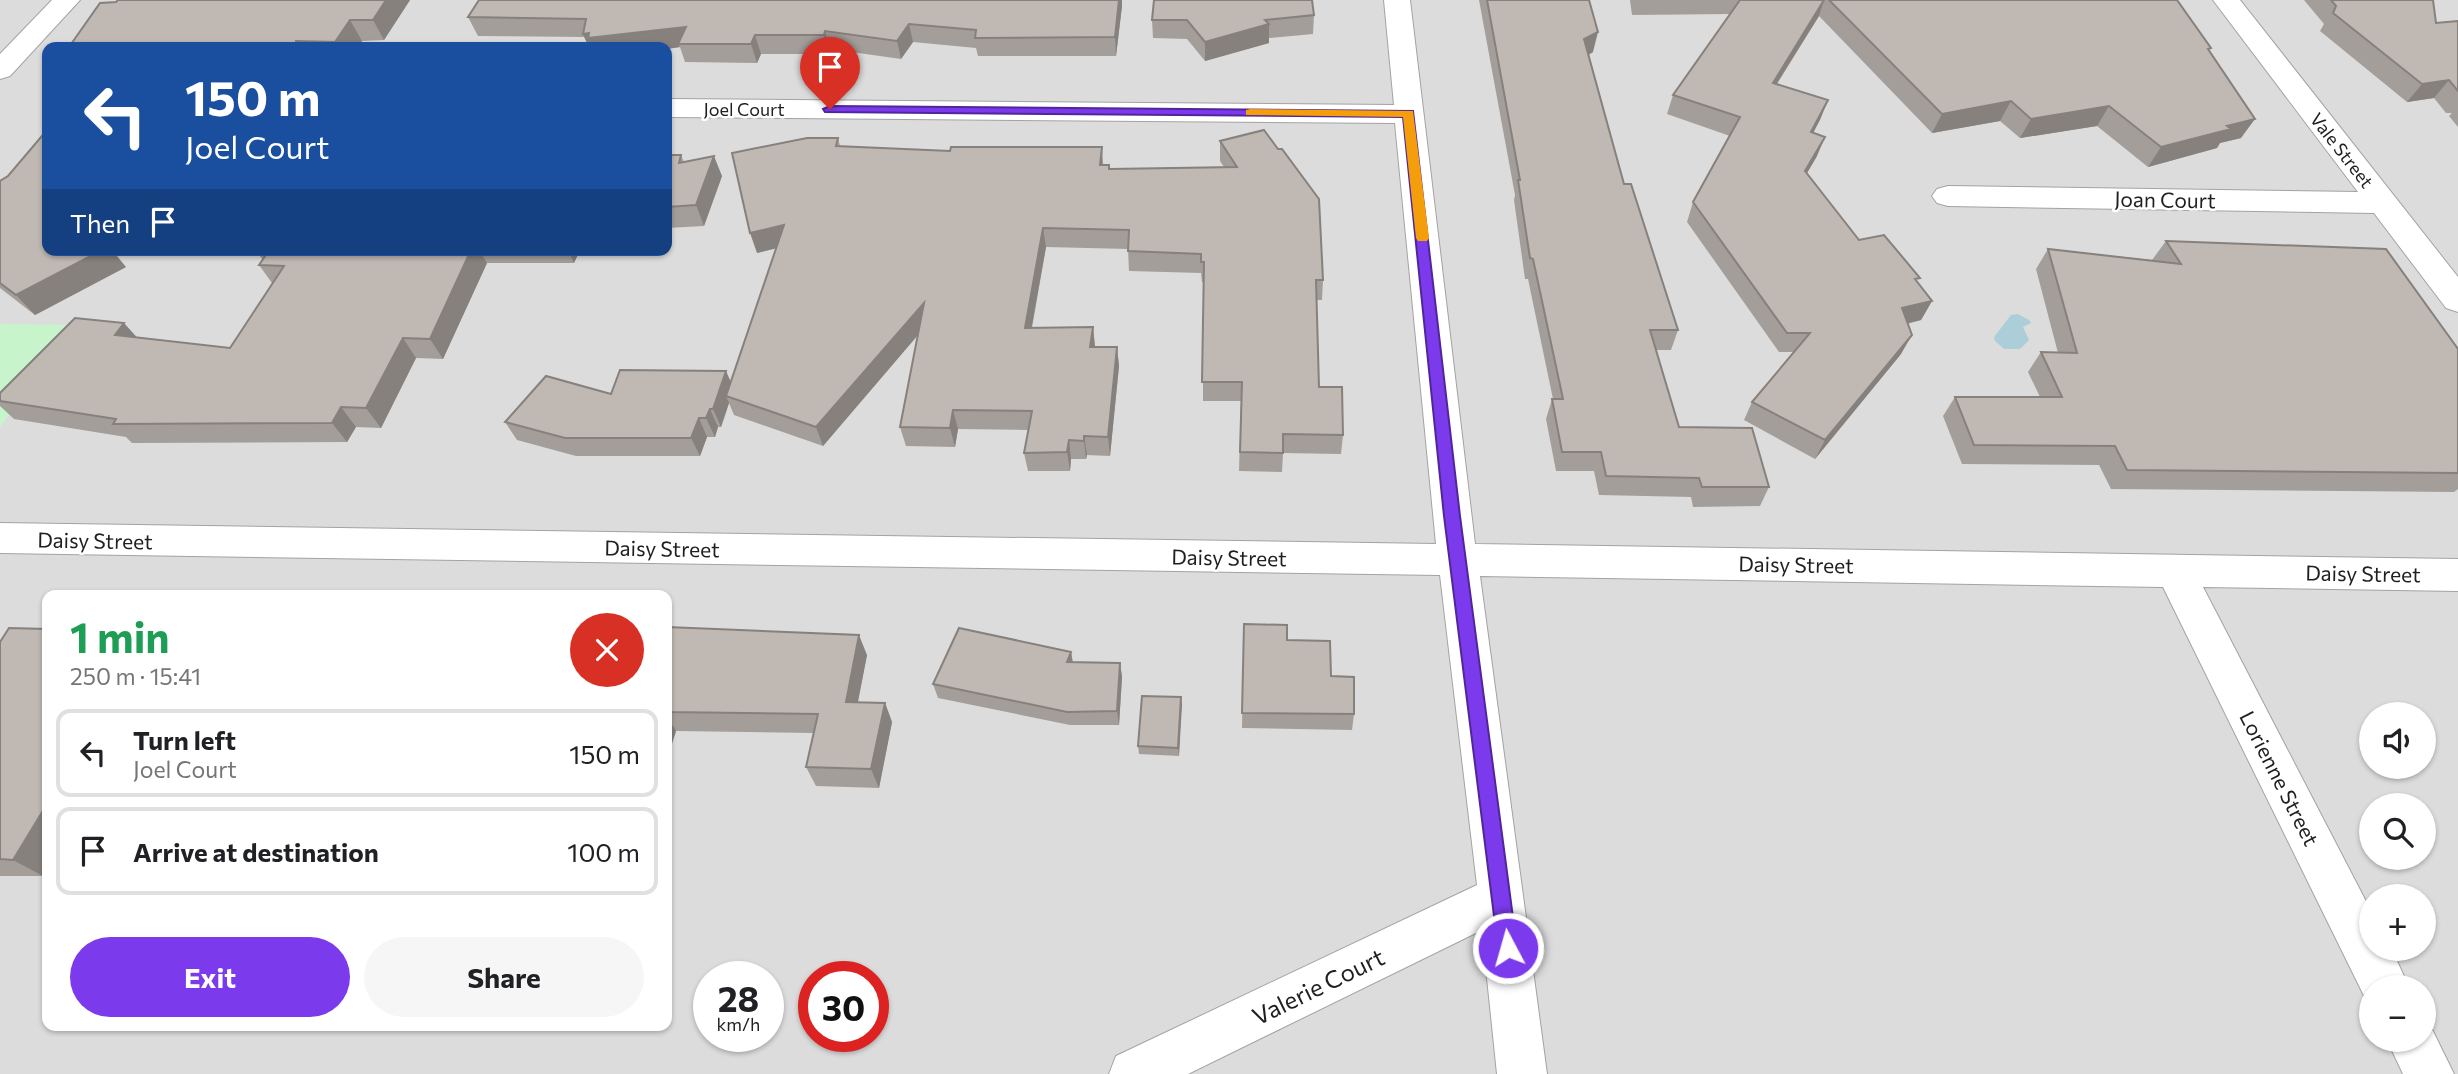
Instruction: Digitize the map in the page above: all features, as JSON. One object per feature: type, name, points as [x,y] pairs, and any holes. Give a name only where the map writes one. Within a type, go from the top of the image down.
[{"type":"street","points":[[0,70],[67,0]]},
{"type":"street","points":[[1397,0],[1457,560],[1502,897],[1522,1074]]},
{"type":"street","name":"Vale Street","points":[[2226,0],[2458,300]]},
{"type":"street","name":"Joel Court","points":[[672,108],[1409,114]]},
{"type":"street","name":"Joan Court","points":[[1948,196],[2383,203]]},
{"type":"street","name":"Daisy Street","points":[[0,538],[2458,575]]},
{"type":"street","name":"Lorienne Street","points":[[2174,570],[2379,975]]},
{"type":"street","name":"Valerie Court","points":[[1135,1074],[1502,897]]},
{"type":"street","points":[[2418,1052],[2429,1074]]},
{"type":"shaded area","points":[[0,0],[2458,0],[2458,1074],[0,1074]]},
{"type":"green space","points":[[0,324],[77,325],[0,427]]},
{"type":"water","points":[[2018,314],[2031,323],[2023,327],[2029,340],[2020,349],[2004,349],[1994,337],[2011,315]]},
{"type":"building","points":[[386,0],[373,20],[350,20],[335,42],[73,42],[100,3]]},
{"type":"building","points":[[479,0],[1119,0],[1115,37],[975,38],[976,30],[909,24],[897,41],[825,31],[824,35],[755,35],[751,44],[678,44],[686,27],[588,38],[589,33],[583,34],[586,19],[468,17]]},
{"type":"building","points":[[1154,0],[1312,0],[1314,15],[1265,20],[1269,24],[1205,42],[1187,20],[1152,20]]},
{"type":"building","points":[[1487,0],[1589,0],[1598,32],[1584,39],[1624,184],[1631,184],[1678,330],[1650,330],[1679,427],[1752,428],[1769,487],[1702,487],[1699,478],[1606,476],[1601,452],[1562,452],[1552,399],[1563,399],[1533,259],[1530,258],[1520,180]]},
{"type":"building","points":[[1740,0],[1824,0],[1773,83],[1828,100],[1811,132],[1825,137],[1805,171],[1859,240],[1884,235],[1920,278],[1915,279],[1932,301],[1902,308],[1912,335],[1825,440],[1752,402],[1810,333],[1787,333],[1693,202],[1740,117],[1673,95]]},
{"type":"building","points":[[1829,0],[2177,0],[2211,48],[2208,49],[2255,119],[2227,126],[2231,129],[2161,147],[2109,106],[2031,119],[2011,101],[1942,114]]},
{"type":"building","points":[[2331,0],[2433,0],[2436,23],[2458,21],[2458,91],[2449,80],[2422,84],[2333,13],[2336,6]]},
{"type":"building","points":[[1264,130],[1278,149],[1282,149],[1319,199],[1323,280],[1316,280],[1319,387],[1342,387],[1343,435],[1283,434],[1283,453],[1240,452],[1242,382],[1202,382],[1204,262],[1201,262],[1201,254],[1128,251],[1129,230],[1043,228],[1025,328],[1093,327],[1090,347],[1117,347],[1108,437],[1084,436],[1084,441],[1069,440],[1067,452],[1024,453],[1032,411],[953,410],[950,428],[900,427],[924,303],[816,427],[726,396],[784,225],[750,233],[732,153],[807,138],[838,138],[836,146],[950,151],[951,147],[1102,147],[1100,165],[1109,165],[1109,169],[1237,167],[1220,141]]},
{"type":"building","points":[[42,136],[42,256],[91,256],[16,295],[0,283],[0,181],[8,176]]},
{"type":"building","points":[[672,155],[681,155],[679,163],[714,156],[696,205],[672,207]]},
{"type":"building","points":[[2166,241],[2386,249],[2458,349],[2458,473],[2127,470],[2115,446],[1974,445],[1955,397],[2062,397],[2041,352],[2077,353],[2048,249],[2181,264]]},
{"type":"building","points":[[265,256],[468,256],[430,339],[403,338],[366,408],[341,407],[332,423],[113,424],[116,419],[0,401],[0,393],[75,318],[124,323],[115,335],[230,348],[284,266],[259,265]]},
{"type":"building","points":[[620,370],[726,371],[713,409],[710,409],[706,418],[699,418],[691,438],[565,438],[505,422],[546,376],[611,394]]},
{"type":"building","points":[[1244,624],[1287,625],[1287,640],[1330,641],[1331,676],[1354,677],[1354,714],[1242,713]]},
{"type":"building","points":[[672,627],[859,635],[846,702],[885,703],[871,769],[806,767],[818,714],[672,712]]},
{"type":"building","points":[[9,628],[42,629],[42,812],[13,860],[0,859],[0,642]]},
{"type":"building","points":[[959,628],[1071,652],[1067,662],[1120,663],[1117,711],[1067,712],[933,684]]},
{"type":"building","points":[[1142,696],[1181,697],[1178,748],[1138,746]]},
{"type":"slow traffic","points":[[1250,112],[1409,114],[1422,238]]},
{"type":"route","points":[[830,109],[1409,114],[1461,594],[1508,948]]}]
